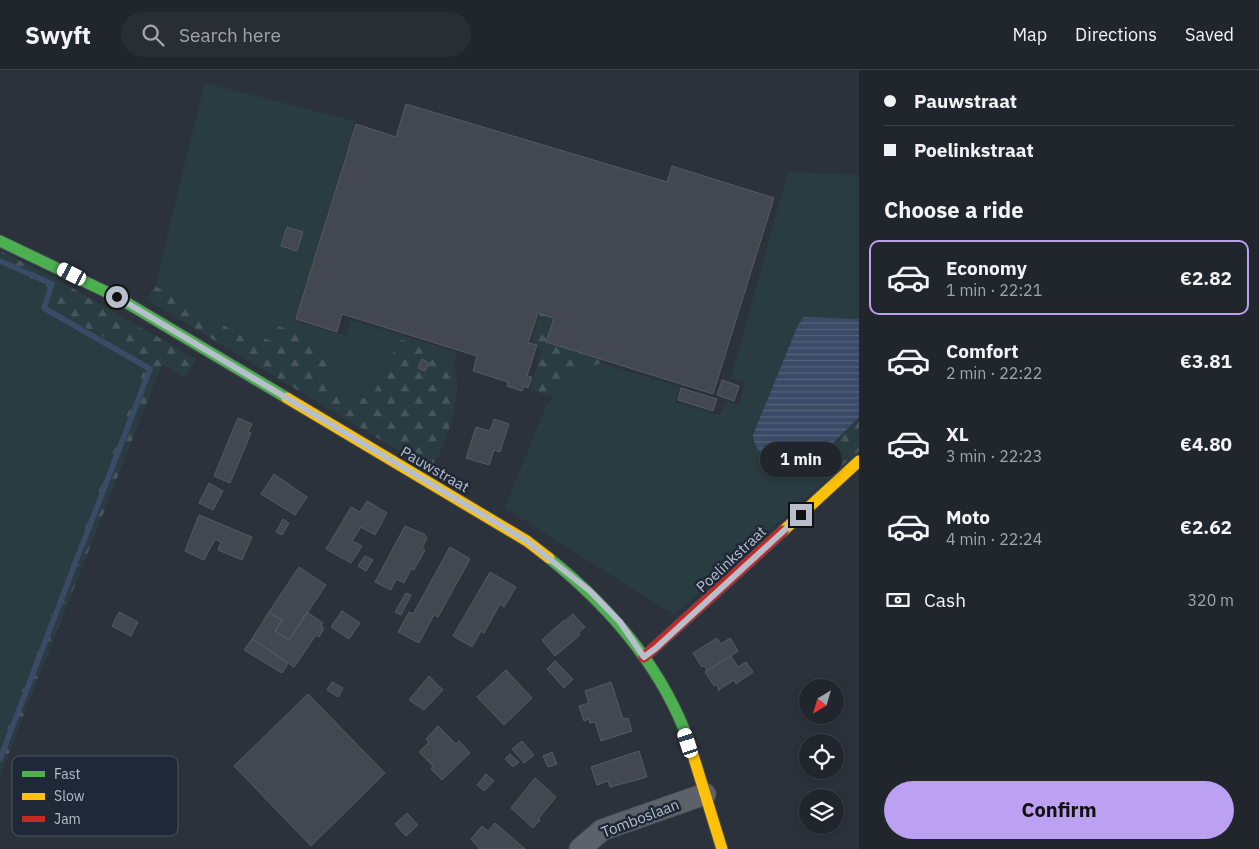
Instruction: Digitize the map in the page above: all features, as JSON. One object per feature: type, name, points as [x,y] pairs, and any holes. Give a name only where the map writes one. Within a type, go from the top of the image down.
[{"type":"street","name":"Pauwstraat","points":[[0,241],[117,297],[527,541],[590,591],[620,622],[671,699],[683,726],[722,849]]},
{"type":"street","name":"Poelinkstraat","points":[[644,657],[859,461]]},
{"type":"street","name":"Tomboslaan","points":[[580,849],[602,830],[705,794]]},
{"type":"green space","points":[[205,83],[355,121],[296,321],[346,336],[351,320],[457,352],[454,362],[440,354],[400,339],[371,401],[330,385],[336,363],[334,355],[331,350],[317,341],[276,325],[270,341],[246,338],[155,286]]},
{"type":"green space","points":[[788,172],[859,175],[859,319],[804,317],[753,435],[759,450],[765,456],[781,465],[806,470],[822,484],[674,615],[505,508],[546,406],[563,383],[578,373],[600,363],[680,387],[676,403],[720,415],[726,401],[739,405],[745,382],[731,378]]},
{"type":"green space","points":[[0,251],[53,277],[196,359],[185,378],[162,364],[0,776],[0,747],[148,359],[52,311],[61,294],[0,263]]},
{"type":"green space","points":[[0,263],[61,294],[53,311],[148,359],[0,747]]},
{"type":"green space","points":[[155,286],[246,338],[250,330],[270,341],[276,325],[317,341],[334,355],[336,362],[335,370],[330,385],[370,401],[400,339],[441,354],[454,362],[457,389],[452,418],[443,445],[431,470],[147,300]]},
{"type":"green space","points":[[540,313],[556,319],[602,358],[600,363],[573,377],[551,397],[530,389],[542,350],[530,346]]},
{"type":"green space","points":[[859,417],[859,451],[822,484],[806,470]]},
{"type":"water","points":[[804,317],[859,319],[859,417],[806,470],[797,470],[780,466],[765,457],[755,444],[753,435],[798,325]]},
{"type":"building","points":[[406,104],[667,182],[672,166],[774,198],[713,394],[546,342],[554,318],[538,313],[528,343],[537,345],[527,376],[532,377],[528,388],[524,386],[522,391],[507,386],[508,382],[473,371],[477,356],[342,314],[337,332],[296,319],[356,124],[396,137]]},
{"type":"building","points":[[287,227],[303,232],[297,251],[281,246]]},
{"type":"building","points":[[422,359],[429,363],[425,371],[418,368]]},
{"type":"building","points":[[722,380],[739,386],[734,401],[717,395]]},
{"type":"building","points":[[681,388],[717,399],[713,411],[678,400]]},
{"type":"building","points":[[238,418],[252,424],[248,432],[251,433],[230,483],[214,476]]},
{"type":"building","points":[[494,419],[509,424],[500,452],[494,450],[489,465],[466,458],[476,427],[490,431]]},
{"type":"building","points":[[274,474],[307,497],[295,515],[261,494]]},
{"type":"building","points":[[209,483],[223,491],[213,510],[199,503]]},
{"type":"building","points":[[367,501],[387,513],[375,535],[361,527],[352,541],[362,546],[351,563],[326,549],[351,507],[360,512]]},
{"type":"building","points":[[199,515],[252,537],[242,560],[218,550],[221,542],[215,539],[204,560],[185,551]]},
{"type":"building","points":[[283,519],[289,523],[282,535],[276,532]]},
{"type":"building","points":[[405,526],[424,534],[427,538],[422,548],[425,550],[414,570],[411,569],[404,583],[396,579],[391,590],[375,582]]},
{"type":"building","points":[[450,547],[470,559],[438,617],[434,615],[419,643],[398,632],[409,612],[413,614]]},
{"type":"building","points":[[365,556],[373,560],[366,571],[358,566]]},
{"type":"building","points":[[299,567],[326,585],[289,640],[275,631],[282,620],[269,612]]},
{"type":"building","points":[[490,572],[516,587],[504,607],[500,604],[484,633],[481,631],[472,647],[453,636]]},
{"type":"building","points":[[406,593],[411,595],[401,615],[395,612]]},
{"type":"building","points":[[342,611],[360,623],[349,639],[331,627]]},
{"type":"building","points":[[119,612],[138,622],[131,636],[112,626]]},
{"type":"building","points":[[269,612],[282,620],[275,631],[289,640],[307,612],[323,623],[321,626],[324,628],[319,637],[316,635],[294,667],[252,639]]},
{"type":"building","points":[[573,614],[585,627],[578,633],[580,635],[555,656],[542,640]]},
{"type":"building","points":[[717,638],[721,644],[730,638],[738,651],[705,672],[707,670],[704,666],[702,667],[693,653]]},
{"type":"building","points":[[252,639],[288,663],[282,673],[244,650]]},
{"type":"building","points":[[731,656],[738,667],[746,662],[753,672],[736,684],[734,680],[717,691],[719,689],[716,684],[714,686],[705,672]]},
{"type":"building","points":[[555,661],[573,679],[564,688],[547,669]]},
{"type":"building","points":[[506,670],[532,698],[504,725],[477,697]]},
{"type":"building","points":[[429,676],[443,690],[424,710],[409,700]]},
{"type":"building","points":[[332,682],[343,688],[338,697],[327,690]]},
{"type":"building","points":[[611,682],[623,719],[628,718],[632,731],[601,741],[595,722],[590,723],[589,719],[584,721],[579,706],[589,703],[585,691]]},
{"type":"building","points":[[308,694],[385,773],[311,846],[234,766]]},
{"type":"building","points":[[438,726],[456,744],[459,741],[470,753],[442,780],[431,769],[433,766],[419,752],[429,742],[426,739]]},
{"type":"building","points":[[522,741],[534,755],[524,763],[512,749]]},
{"type":"building","points":[[639,751],[647,777],[610,787],[608,781],[597,785],[591,767]]},
{"type":"building","points":[[552,752],[557,764],[548,767],[543,756]]},
{"type":"building","points":[[510,754],[519,762],[513,767],[505,759]]},
{"type":"building","points":[[486,774],[494,781],[484,791],[477,785]]},
{"type":"building","points":[[535,778],[556,797],[533,828],[511,808]]},
{"type":"building","points":[[407,813],[418,825],[406,836],[395,824]]},
{"type":"building","points":[[495,823],[525,849],[480,849],[471,839],[482,826],[488,831]]},
{"type":"waterway","points":[[0,261],[52,284],[44,308],[150,369],[0,759]]},
{"type":"traffic: fast","points":[[0,241],[117,297],[287,398]]},
{"type":"traffic: fast","points":[[549,558],[593,597],[632,640],[664,688],[689,742]]},
{"type":"traffic: slow","points":[[287,398],[527,541],[549,558]]},
{"type":"traffic: slow","points":[[783,531],[859,461]]},
{"type":"traffic: slow","points":[[689,742],[722,849]]},
{"type":"traffic: jam","points":[[644,657],[783,531]]},
{"type":"route","points":[[117,297],[319,419],[527,541],[566,570],[590,591],[620,622],[644,657],[801,515]]}]
